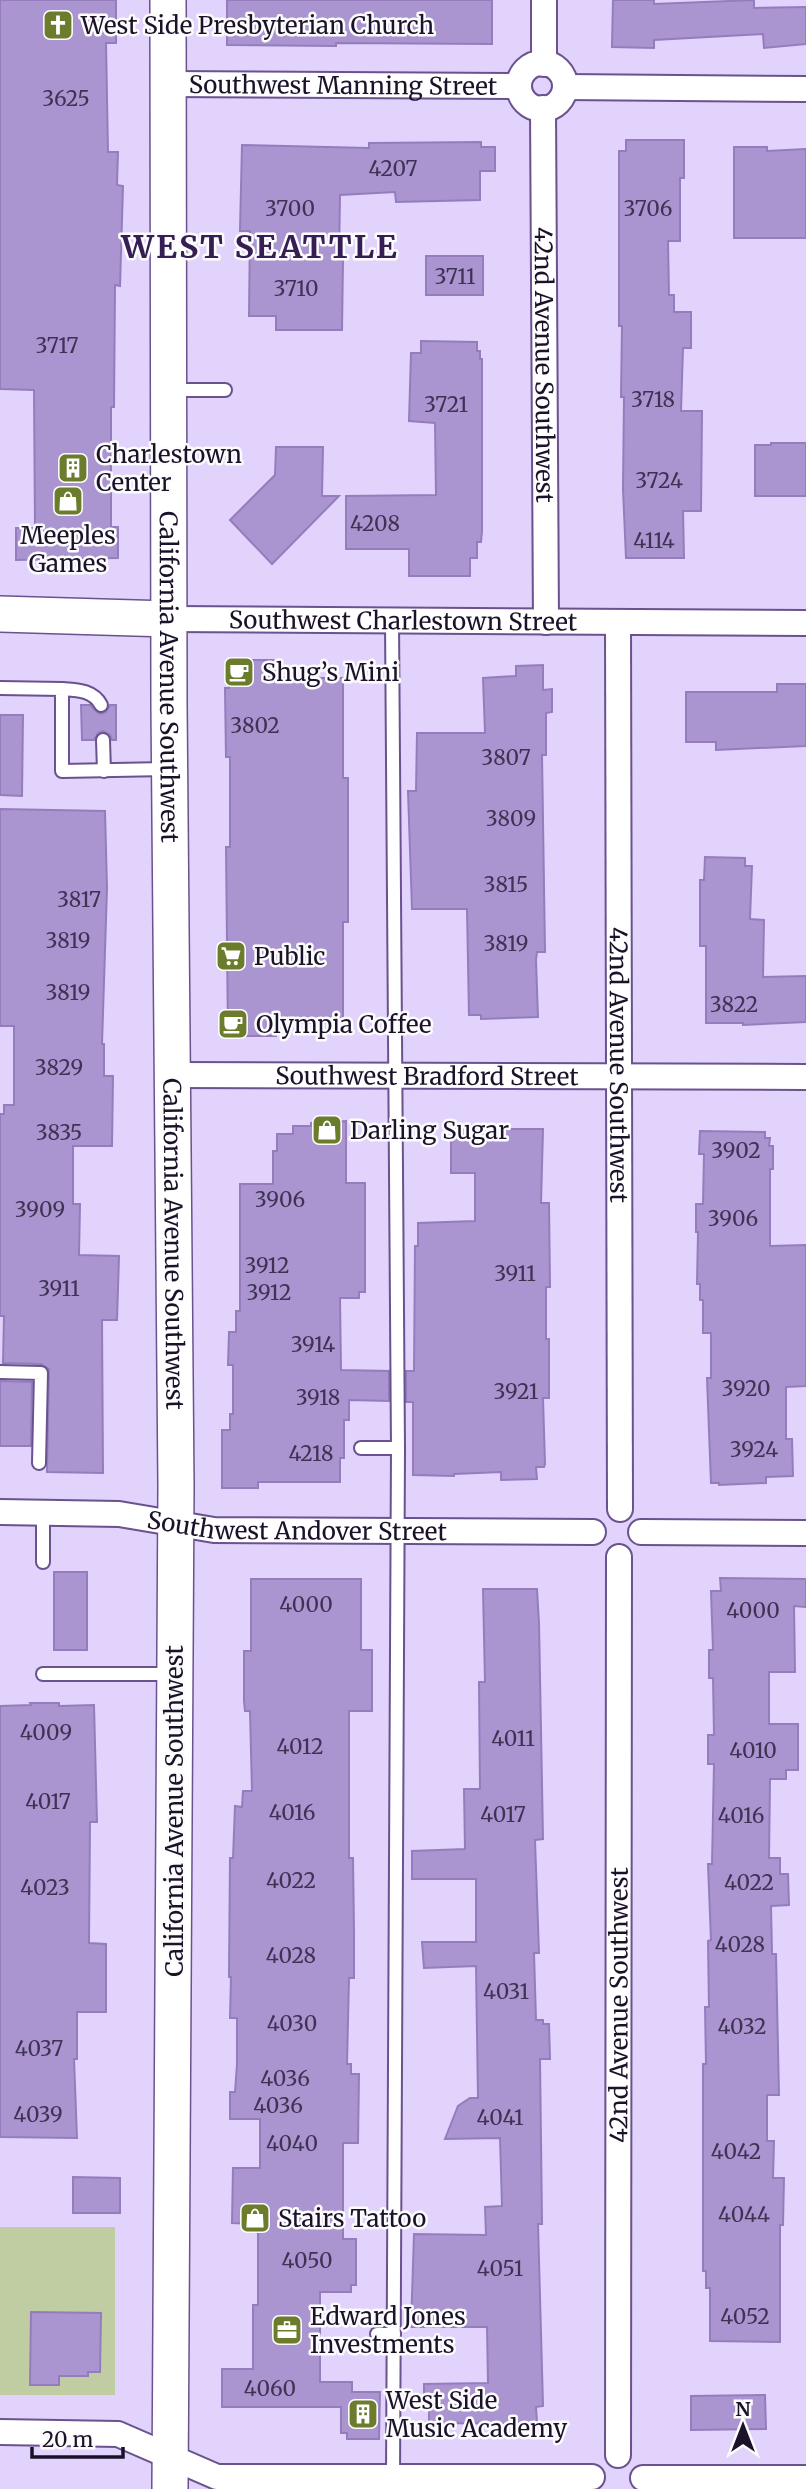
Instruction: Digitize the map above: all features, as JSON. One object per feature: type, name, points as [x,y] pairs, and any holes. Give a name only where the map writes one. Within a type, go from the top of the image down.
[{"type":"main road","name":"California Avenue Southwest","points":[[168,0],[175,1523],[170,2473]]},
{"type":"main road","name":"Southwest Charlestown Street","points":[[0,614],[169,619]]},
{"type":"street","points":[[544,0],[544,64]]},
{"type":"street","points":[[544,64],[561,73],[565,87],[558,102],[542,108],[526,102],[521,96],[519,86],[526,70],[533,65],[544,64]]},
{"type":"street","name":"Southwest Manning Street","points":[[168,84],[519,86]]},
{"type":"street","points":[[565,87],[806,89]]},
{"type":"street","name":"42nd Avenue Southwest","points":[[542,108],[546,622]]},
{"type":"street","name":"Southwest Charlestown Street","points":[[169,619],[806,623]]},
{"type":"street","name":"42nd Avenue Southwest","points":[[618,622],[621,1509]]},
{"type":"street","name":"Southwest Bradford Street","points":[[173,1075],[806,1077]]},
{"type":"street","points":[[621,1509],[637,1519],[641,1532],[639,1543],[635,1550],[620,1557],[606,1555],[595,1544],[593,1532],[600,1515],[621,1509]]},
{"type":"street","name":"Southwest Andover Street","points":[[0,1512],[119,1514],[214,1530],[593,1532]]},
{"type":"street","points":[[641,1532],[806,1533]]},
{"type":"street","name":"42nd Avenue Southwest","points":[[618,2455],[620,1557]]},
{"type":"street","points":[[0,2432],[117,2434],[170,2473],[217,2477],[393,2483],[593,2483],[600,2461],[608,2456],[618,2455],[633,2459],[639,2465],[643,2484],[806,2478]]},
{"type":"lane","points":[[169,390],[225,390]]},
{"type":"lane","points":[[392,621],[398,1448],[393,2483]]},
{"type":"lane","points":[[0,688],[85,691],[97,698],[101,705]]},
{"type":"lane","points":[[62,689],[62,771],[170,769]]},
{"type":"lane","points":[[103,740],[104,771]]},
{"type":"lane","points":[[0,1372],[41,1373],[39,1462]]},
{"type":"lane","points":[[361,1448],[398,1448]]},
{"type":"lane","points":[[43,1513],[43,1562]]},
{"type":"lane","points":[[43,1674],[175,1674]]},
{"type":"lane","points":[[377,2334],[394,2334]]},
{"type":"green space","points":[[0,2227],[115,2227],[115,2395],[0,2395]]},
{"type":"building","points":[[0,0],[116,0],[116,43],[106,43],[108,152],[118,152],[117,185],[123,186],[120,286],[115,285],[114,407],[111,407],[111,527],[118,527],[118,558],[16,560],[16,528],[35,528],[34,390],[0,389]]},
{"type":"building","points":[[227,0],[492,0],[492,44],[227,45]]},
{"type":"building","points":[[613,0],[654,0],[654,4],[754,0],[754,8],[806,7],[806,44],[764,48],[763,34],[654,40],[654,48],[612,47]]},
{"type":"building","points":[[626,140],[684,140],[684,178],[680,178],[680,241],[668,241],[669,295],[674,295],[674,312],[691,312],[691,348],[683,348],[681,411],[702,411],[701,511],[683,511],[684,558],[626,558],[623,489],[624,397],[621,397],[622,326],[619,326],[619,151],[626,151]]},
{"type":"building","points":[[481,142],[481,147],[495,147],[495,171],[480,171],[480,200],[396,202],[395,192],[340,195],[342,330],[276,330],[276,316],[249,316],[250,231],[240,231],[242,145],[369,148],[369,143]]},
{"type":"building","points":[[734,147],[767,147],[767,151],[806,149],[806,238],[734,238]]},
{"type":"building","points":[[426,256],[483,256],[483,295],[426,295]]},
{"type":"building","points":[[421,341],[477,342],[477,351],[480,351],[482,359],[482,531],[481,542],[477,542],[477,558],[470,558],[470,576],[409,576],[409,549],[346,549],[346,496],[436,495],[435,423],[409,421],[411,353],[421,353]]},
{"type":"building","points":[[806,443],[806,496],[755,496],[755,445]]},
{"type":"building","points":[[276,447],[323,447],[322,496],[339,496],[272,564],[230,520],[275,475]]},
{"type":"building","points":[[229,660],[278,660],[278,678],[343,678],[343,778],[348,778],[348,922],[343,922],[343,1023],[276,1023],[276,1036],[228,1036],[226,847],[230,847],[230,757],[226,757],[225,688],[229,688]]},
{"type":"building","points":[[543,665],[543,690],[552,689],[552,712],[546,713],[546,755],[542,755],[545,952],[537,952],[536,960],[538,1017],[481,1019],[481,1015],[469,1015],[467,909],[412,909],[408,791],[416,791],[417,733],[485,733],[483,678],[516,676],[516,666]]},
{"type":"building","points":[[777,684],[806,684],[806,746],[716,750],[716,742],[686,742],[686,692],[777,692]]},
{"type":"building","points":[[81,705],[90,705],[101,714],[106,712],[110,705],[116,705],[116,740],[112,740],[110,735],[103,731],[98,733],[94,740],[82,740]]},
{"type":"building","points":[[0,715],[23,715],[22,796],[0,795]]},
{"type":"building","points":[[0,809],[105,811],[107,888],[102,1044],[104,1076],[113,1076],[112,1146],[73,1146],[73,1204],[80,1204],[79,1255],[119,1256],[117,1320],[102,1320],[103,1473],[47,1472],[49,1369],[41,1364],[3,1363],[4,1316],[0,1316],[0,1114],[4,1114],[4,1105],[14,1105],[14,1026],[0,1026]]},
{"type":"building","points":[[705,857],[745,858],[745,866],[752,866],[750,919],[764,920],[763,977],[806,976],[806,1022],[743,1025],[706,1023],[706,946],[700,946],[700,880],[704,880]]},
{"type":"building","points":[[346,1121],[346,1183],[365,1183],[365,1292],[359,1292],[359,1298],[340,1298],[341,1370],[389,1371],[389,1401],[349,1400],[349,1420],[344,1420],[344,1458],[340,1458],[340,1482],[258,1482],[258,1488],[222,1488],[222,1430],[230,1430],[230,1414],[233,1414],[233,1365],[228,1365],[229,1332],[236,1332],[236,1311],[240,1311],[240,1184],[273,1184],[273,1151],[277,1151],[277,1134],[293,1134],[293,1126]]},
{"type":"building","points":[[451,1125],[486,1125],[486,1129],[543,1129],[541,1203],[549,1203],[550,1287],[546,1287],[546,1339],[549,1339],[549,1398],[543,1398],[545,1464],[544,1467],[536,1467],[537,1479],[501,1480],[501,1472],[454,1476],[413,1475],[413,1402],[406,1402],[406,1371],[414,1371],[415,1246],[418,1246],[418,1223],[475,1221],[475,1173],[451,1173]]},
{"type":"building","points":[[700,1131],[765,1132],[765,1138],[770,1138],[769,1146],[773,1146],[773,1169],[770,1169],[770,1246],[806,1245],[806,1386],[786,1387],[786,1439],[792,1439],[793,1476],[766,1477],[766,1483],[711,1483],[707,1378],[711,1378],[711,1333],[703,1333],[703,1300],[700,1300],[700,1284],[697,1284],[696,1204],[703,1204],[704,1154],[699,1154]]},
{"type":"building","points":[[0,1381],[32,1382],[31,1446],[0,1446]]},
{"type":"building","points":[[54,1572],[87,1572],[87,1650],[54,1650]]},
{"type":"building","points":[[720,1578],[806,1579],[806,1607],[794,1606],[795,1672],[769,1672],[769,1724],[798,1724],[798,1770],[786,1770],[786,1779],[770,1779],[769,1858],[780,1858],[780,1874],[788,1874],[789,1905],[771,1906],[772,1954],[776,1954],[779,2095],[767,2095],[767,2141],[774,2141],[773,2178],[784,2178],[783,2225],[780,2225],[780,2342],[710,2341],[710,2288],[706,2288],[706,2271],[703,2271],[703,2064],[706,2064],[705,2007],[709,2007],[708,1941],[711,1940],[708,1864],[712,1864],[714,1764],[708,1764],[708,1735],[714,1735],[713,1678],[709,1678],[709,1650],[713,1650],[711,1591],[721,1591]]},
{"type":"building","points":[[251,1579],[361,1579],[361,1650],[372,1650],[372,1711],[349,1711],[349,1858],[353,1858],[354,1978],[349,1978],[347,2064],[351,2064],[351,2074],[359,2074],[358,2143],[343,2143],[343,2239],[356,2239],[356,2285],[351,2285],[351,2292],[320,2292],[320,2382],[352,2382],[352,2392],[380,2392],[379,2439],[347,2439],[347,2433],[341,2433],[341,2407],[222,2407],[222,2369],[253,2369],[253,2305],[258,2305],[258,2224],[232,2223],[233,2168],[260,2168],[260,2119],[230,2119],[230,2092],[235,2092],[237,2064],[237,2018],[230,2018],[230,1858],[233,1858],[235,1806],[242,1807],[243,1791],[252,1791],[250,1711],[245,1711],[244,1701],[244,1651],[251,1651]]},
{"type":"building","points":[[483,1589],[537,1589],[539,1623],[543,1839],[535,1840],[539,1953],[534,1953],[536,2020],[549,2024],[550,2059],[540,2059],[542,2224],[538,2224],[543,2406],[536,2407],[537,2422],[528,2424],[429,2423],[429,2408],[424,2408],[424,2384],[488,2383],[487,2327],[411,2327],[414,2234],[486,2235],[485,2207],[502,2206],[500,2138],[445,2139],[458,2106],[470,2098],[478,2098],[476,1966],[424,1968],[422,1942],[476,1942],[476,1879],[412,1879],[412,1851],[465,1849],[464,1789],[480,1789],[479,1682],[485,1682]]},
{"type":"building","points":[[30,1703],[94,1705],[97,1822],[90,1822],[89,1943],[106,1944],[106,2012],[77,2012],[77,2059],[74,2059],[77,2138],[0,2137],[0,1706],[31,1705]]},
{"type":"building","points":[[73,2177],[120,2178],[120,2213],[73,2213]]},
{"type":"building","points":[[31,2312],[101,2313],[100,2372],[88,2372],[88,2376],[59,2376],[59,2385],[30,2385]]},
{"type":"building","points":[[765,2395],[766,2429],[691,2430],[691,2396]]},
{"type":"place","name":"West Side Presbyterian Church","points":[[58,25]]},
{"type":"place","name":"Charlestown Center","points":[[73,468]]},
{"type":"place","name":"Meeples Games","points":[[68,501]]},
{"type":"place","name":"Shug’s Mini","points":[[239,672]]},
{"type":"place","name":"Public","points":[[231,956]]},
{"type":"place","name":"Olympia Coffee","points":[[233,1024]]},
{"type":"place","name":"Darling Sugar","points":[[327,1130]]},
{"type":"place","name":"Stairs Tattoo","points":[[255,2218]]},
{"type":"place","name":"Edward Jones Investments","points":[[287,2330]]},
{"type":"place","name":"West Side Music Academy","points":[[363,2414]]},
{"type":"district","name":"WEST SEATTLE","points":[[260,247]]}]
